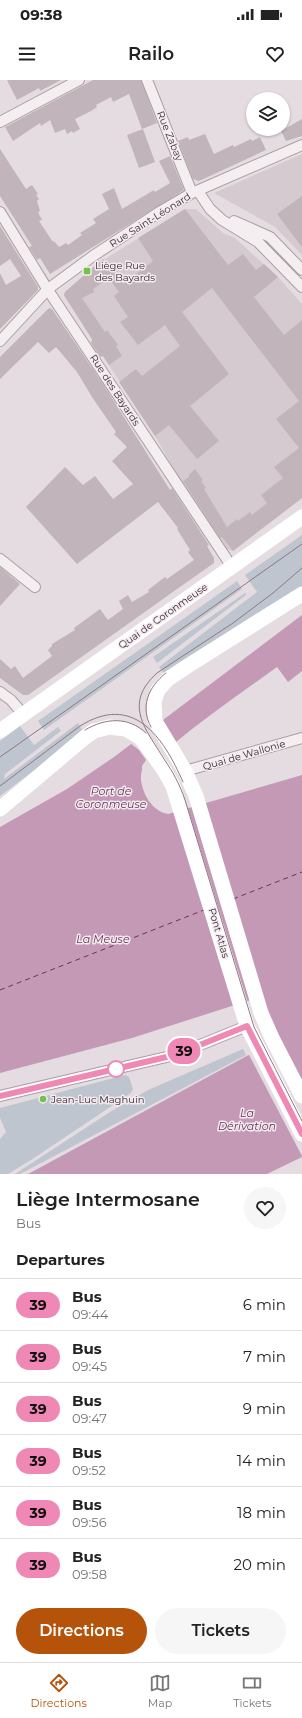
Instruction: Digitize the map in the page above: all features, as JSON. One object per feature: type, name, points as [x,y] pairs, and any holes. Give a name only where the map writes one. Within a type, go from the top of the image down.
[{"type":"street","points":[[0,122],[79,80]]},
{"type":"street","name":"Rue Zabay","points":[[147,80],[195,192],[222,220],[258,242],[302,287]]},
{"type":"street","name":"Rue Saint-Léonard","points":[[0,341],[48,289],[93,256],[195,192],[262,161],[302,145]]},
{"type":"street","name":"Rue des Bayards","points":[[0,212],[48,289],[232,567]]},
{"type":"street","points":[[222,220],[236,222],[270,237],[302,270]]},
{"type":"street","name":"Quai de Coronmeuse","points":[[0,731],[302,517]]},
{"type":"street","points":[[0,559],[35,587]]},
{"type":"street","name":"Pont Atlas","points":[[302,594],[225,641],[168,679],[158,690],[154,698],[153,705],[156,721],[185,771],[196,796],[257,1002],[272,1038],[302,1096]]},
{"type":"street","points":[[0,692],[11,700],[23,714]]},
{"type":"street","name":"Pont Atlas","points":[[0,809],[68,750],[94,731],[116,727],[136,734],[145,743],[170,779],[179,801],[240,1008],[247,1026],[302,1134]]},
{"type":"street","name":"Quai de Wallonie","points":[[185,771],[302,738]]},
{"type":"street","points":[[0,1096],[175,1055],[247,1026]]},
{"type":"shaded area","points":[[302,154],[302,255],[275,227],[214,193]]},
{"type":"shaded area","points":[[185,209],[196,209],[223,233],[235,238],[278,277],[302,304],[302,498],[233,551],[225,549],[181,482],[155,436],[64,296],[65,292],[94,266]]},
{"type":"shaded area","points":[[302,535],[302,588],[166,676],[159,667],[257,592],[245,575]]},
{"type":"shaded area","points":[[237,581],[242,589],[44,730],[38,721]]},
{"type":"shaded area","points":[[245,593],[246,595],[157,663],[153,657]]},
{"type":"shaded area","points":[[78,723],[84,733],[0,796],[0,741],[20,726],[34,745],[58,727],[61,731],[5,774],[4,779]]},
{"type":"shaded area","points":[[243,1049],[246,1055],[20,1174],[15,1174],[110,1112],[148,1090]]},
{"type":"shaded area","points":[[125,1075],[129,1077],[133,1089],[131,1093],[31,1160],[8,1174],[0,1174],[0,1139],[6,1132],[0,1118],[0,1108]]},
{"type":"water","name":"La Meuse","points":[[302,615],[302,671],[288,682],[277,667],[152,759],[143,769],[141,779],[145,795],[149,801],[158,810],[168,814],[302,775],[302,1157],[267,1174],[28,1174],[278,1039],[260,997],[132,1038],[0,1073],[0,827],[67,789],[114,757]]},
{"type":"pier","points":[[162,719],[173,747],[149,764],[148,763],[143,773],[144,786],[142,766],[146,760],[139,750],[130,743]]},
{"type":"pier","points":[[275,1039],[302,1083],[302,1156],[248,1053]]},
{"type":"building","points":[[7,80],[61,80],[40,91],[39,88],[17,100]]},
{"type":"building","points":[[93,80],[141,80],[157,123],[142,129],[129,94],[113,102],[111,97],[96,105],[97,107],[91,111],[75,119],[80,129],[73,133],[72,131],[67,134],[65,129],[55,133],[50,120],[41,126],[40,123],[13,141],[5,127]]},
{"type":"building","points":[[302,119],[302,136],[286,141],[284,136],[290,136],[290,126]]},
{"type":"building","points":[[143,129],[155,162],[139,168],[127,135]]},
{"type":"building","points":[[205,134],[214,154],[233,145],[234,147],[251,139],[252,141],[260,137],[266,150],[199,181],[193,179],[178,141],[188,137],[189,140]]},
{"type":"building","points":[[0,149],[26,189],[32,185],[38,194],[36,195],[39,199],[37,201],[40,211],[38,212],[42,220],[39,221],[53,242],[54,241],[59,247],[66,243],[68,245],[82,235],[80,233],[96,223],[93,219],[109,209],[102,194],[114,188],[122,209],[154,190],[155,192],[170,183],[159,161],[170,156],[184,190],[50,274],[40,258],[37,260],[29,247],[32,246],[0,196]]},
{"type":"building","points":[[302,196],[302,247],[277,214]]},
{"type":"building","points":[[185,209],[228,265],[243,254],[256,270],[264,264],[278,277],[254,297],[284,335],[302,320],[302,498],[233,551],[222,537],[220,538],[183,481],[189,477],[195,469],[203,480],[201,481],[206,488],[204,489],[227,527],[237,519],[238,521],[250,512],[252,515],[267,503],[261,495],[283,478],[274,467],[299,448],[276,419],[299,401],[212,288],[182,312],[229,374],[190,406],[219,441],[197,459],[169,425],[155,436],[119,382],[136,369],[142,376],[180,346],[165,325],[138,345],[120,322],[128,317],[114,296],[119,292],[109,278],[93,289],[94,292],[82,298],[105,332],[107,330],[118,345],[116,346],[122,356],[109,365],[103,356],[100,357],[91,343],[92,339],[64,295],[65,292],[103,259],[123,284],[153,261],[138,238]]},
{"type":"building","points":[[0,226],[38,287],[38,290],[0,329],[0,273],[6,285],[21,276],[10,259],[0,266]]},
{"type":"building","points":[[49,308],[52,309],[103,384],[170,490],[172,488],[209,545],[207,546],[214,558],[214,563],[28,695],[23,695],[0,678],[0,659],[11,669],[15,666],[23,678],[52,656],[48,650],[52,644],[75,630],[74,628],[100,609],[108,620],[123,609],[119,601],[128,595],[132,602],[149,592],[148,590],[165,577],[167,579],[194,560],[188,552],[190,550],[177,529],[178,528],[158,502],[77,564],[26,507],[65,467],[83,485],[95,476],[113,499],[133,484],[112,461],[127,447],[114,434],[116,432],[77,372],[56,347],[49,353],[38,342],[0,379],[0,357]]},
{"type":"building","points":[[0,567],[20,584],[0,606]]},
{"type":"ferry route","points":[[233,899],[302,872]]},
{"type":"ferry route","points":[[0,990],[204,910]]},
{"type":"tram line","points":[[0,757],[302,544]]},
{"type":"tram line","points":[[302,568],[273,593],[233,623],[157,673],[147,684],[141,695],[139,706],[144,726],[179,784],[183,794],[254,1027],[302,1121]]},
{"type":"tram line","points":[[151,727],[146,712],[146,705],[150,691],[166,673]]},
{"type":"tram line","points":[[0,786],[80,726],[99,717],[116,714],[131,717],[144,724],[156,735],[166,749],[183,782]]},
{"type":"tram line","points":[[85,730],[108,721],[124,721],[139,727],[146,733]]},
{"type":"bus line","name":"39","points":[[0,1096],[175,1055],[247,1026],[302,1134]]},
{"type":"place","name":"Liège Rue des Bayards","points":[[87,271]]},
{"type":"place","name":"Jean-Luc Maghuin","points":[[43,1099]]},
{"type":"water label","name":"Port de Coronmeuse","points":[[111,797]]},
{"type":"water label","name":"La Dérivation","points":[[247,1119]]}]
